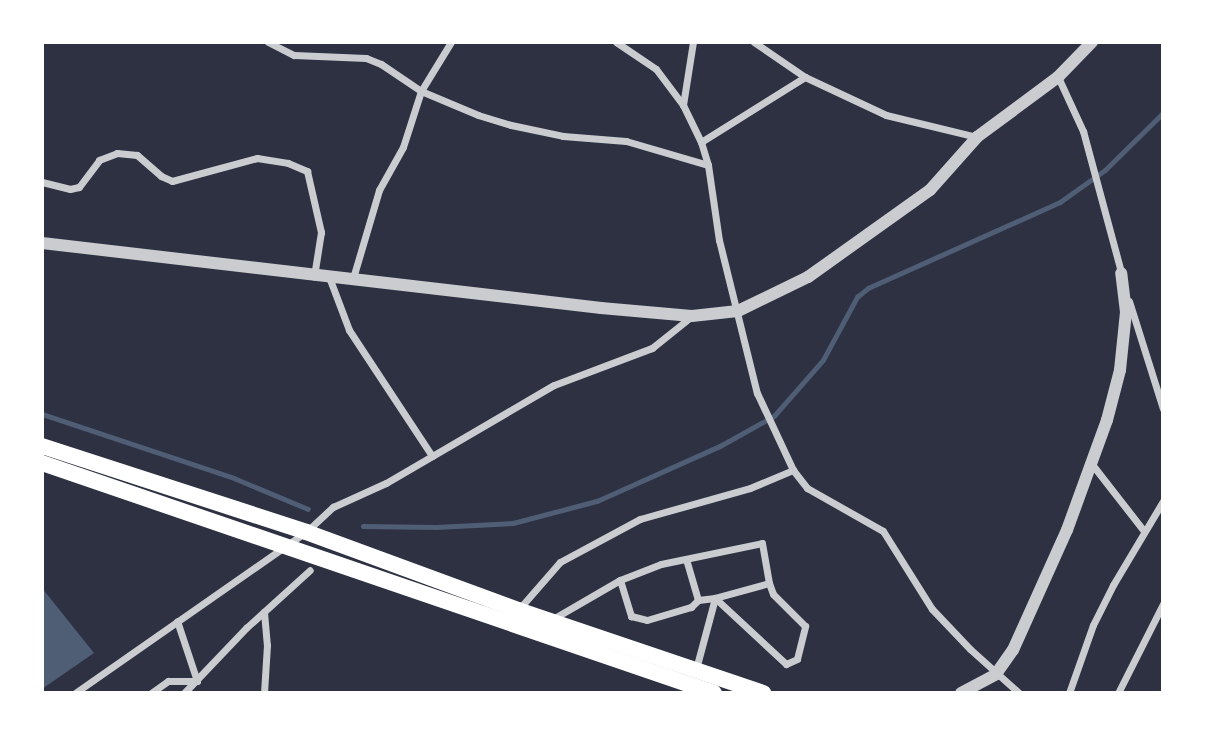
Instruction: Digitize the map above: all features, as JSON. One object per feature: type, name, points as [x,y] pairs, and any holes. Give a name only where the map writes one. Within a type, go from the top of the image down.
[{"type":"highway","points":[[42,446],[306,532],[518,610],[763,693]]},
{"type":"highway","points":[[44,467],[285,544],[714,693]]},
{"type":"street","points":[[268,42],[294,55],[366,58],[381,64],[421,90],[478,115],[511,125],[563,136],[626,141],[708,165]]},
{"type":"street","points":[[353,278],[379,190],[403,148],[421,90],[451,42]]},
{"type":"street","points":[[616,42],[656,69],[683,105],[701,142],[708,165],[719,240],[757,393],[793,470],[807,488],[883,531],[932,609],[996,674],[1019,693]]},
{"type":"street","points":[[683,105],[693,42]]},
{"type":"street","points":[[754,42],[806,77],[886,115],[978,137]]},
{"type":"street","points":[[42,243],[314,276],[353,278],[692,316],[738,311],[807,277],[862,241],[930,190],[978,137],[1058,78],[1092,42]]},
{"type":"street","points":[[701,142],[806,77]]},
{"type":"street","points":[[1058,78],[1083,131],[1121,273],[1163,409]]},
{"type":"street","points":[[42,182],[70,189],[79,187],[99,160],[117,153],[137,155],[172,181],[257,158],[288,163],[307,171],[321,232],[314,276]]},
{"type":"street","points":[[961,693],[996,674],[1013,650],[1067,530],[1120,370],[1126,312],[1121,273]]},
{"type":"street","points":[[329,277],[349,330],[432,456]]},
{"type":"street","points":[[75,693],[285,544],[306,532],[333,507],[386,483],[554,385],[652,348],[692,316]]},
{"type":"street","points":[[1091,463],[1144,531]]},
{"type":"street","points":[[518,610],[560,562],[640,519],[750,488],[793,470]]},
{"type":"street","points":[[1069,693],[1093,625],[1163,501]]},
{"type":"street","points":[[550,621],[620,580],[661,564],[762,543],[773,594],[805,626],[797,659],[786,664],[715,598]]},
{"type":"street","points":[[686,559],[698,600]]},
{"type":"street","points":[[184,693],[310,570]]},
{"type":"street","points":[[620,580],[631,616],[647,620],[691,607],[698,600],[769,583]]},
{"type":"street","points":[[696,670],[715,598]]},
{"type":"street","points":[[1118,693],[1163,604]]},
{"type":"street","points":[[264,612],[267,645],[264,693]]},
{"type":"street","points":[[177,621],[197,681]]},
{"type":"street","points":[[151,693],[168,681],[197,681]]},
{"type":"water","points":[[42,588],[94,653],[42,689]]},
{"type":"waterway","points":[[363,526],[436,527],[513,523],[597,501],[720,446],[774,416],[823,360],[857,297],[868,288],[1060,202],[1105,170],[1163,113]]},
{"type":"waterway","points":[[42,414],[234,478],[308,509]]}]
